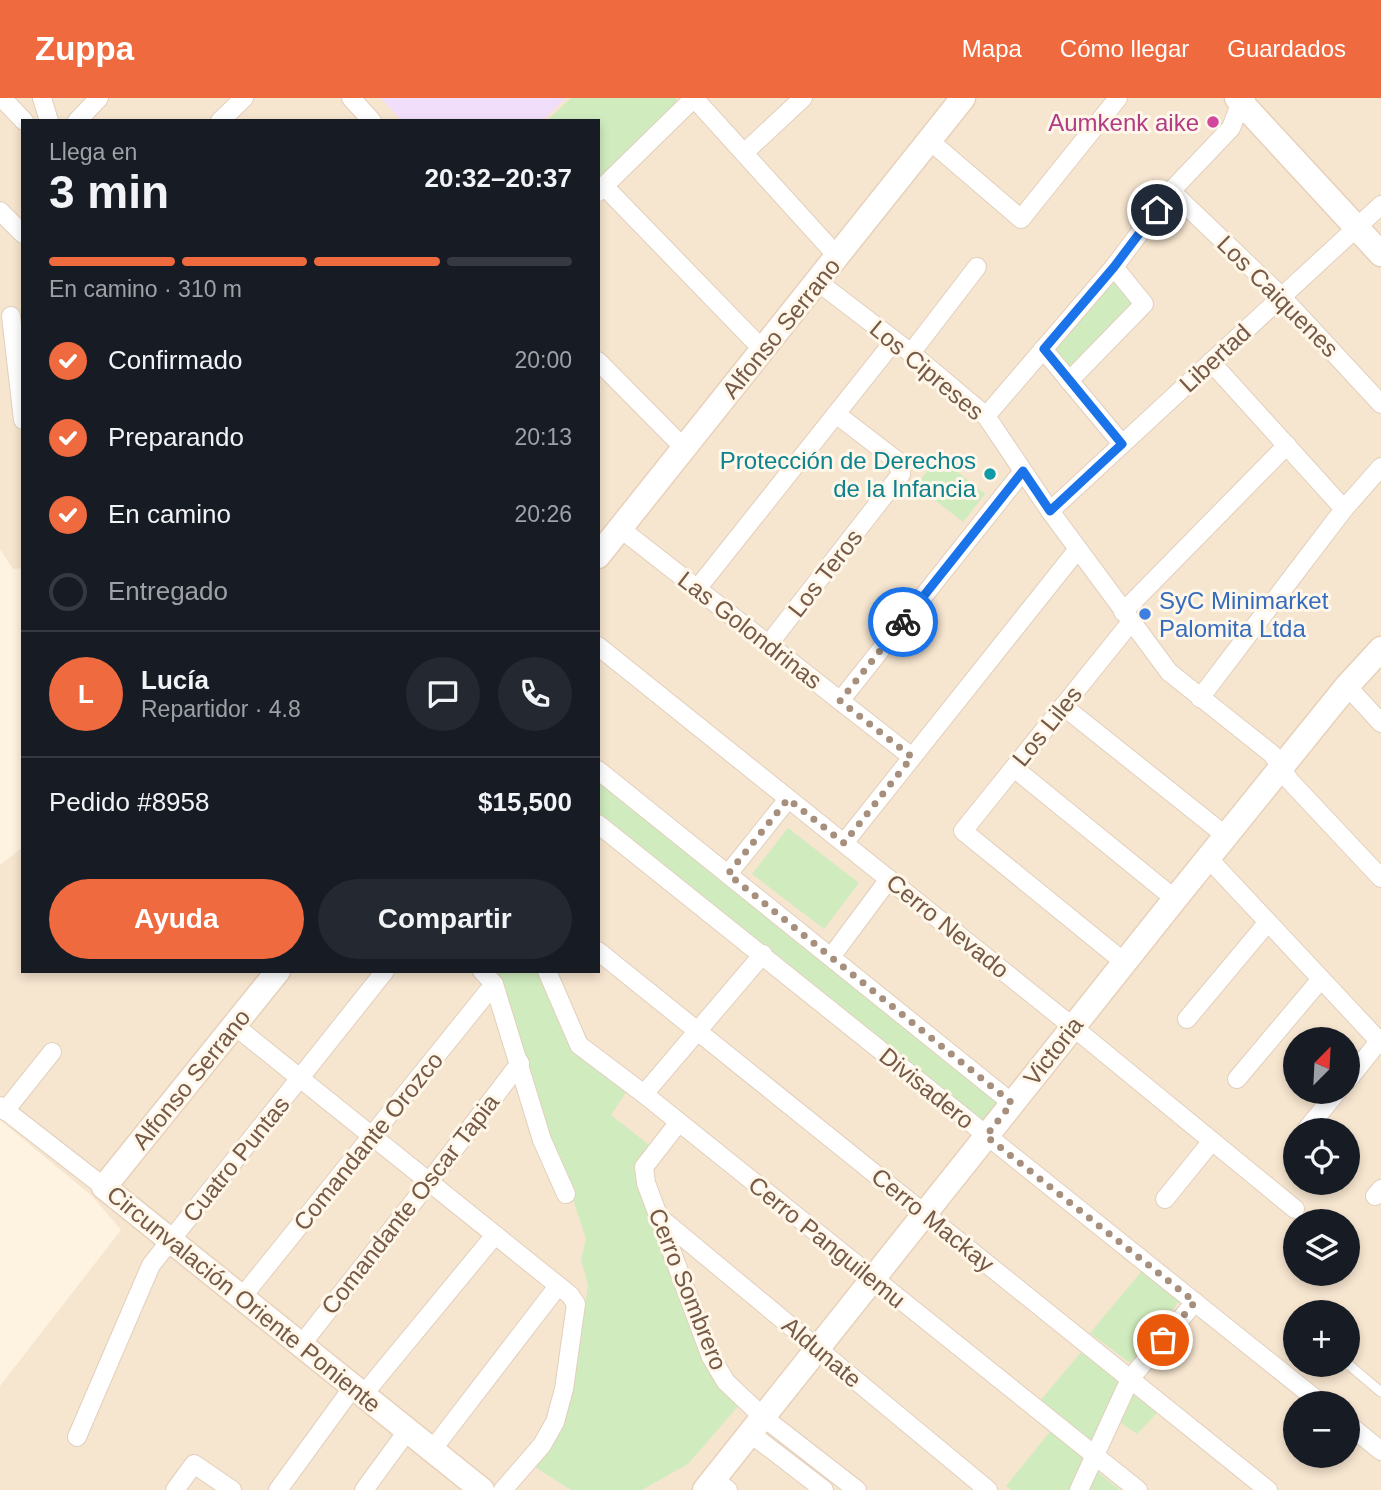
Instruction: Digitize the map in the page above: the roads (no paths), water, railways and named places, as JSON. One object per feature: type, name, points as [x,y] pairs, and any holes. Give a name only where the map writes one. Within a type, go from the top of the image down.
[{"type":"street","points":[[2,98],[22,119]]},
{"type":"street","points":[[42,98],[48,119]]},
{"type":"street","points":[[79,119],[99,98]]},
{"type":"street","points":[[222,119],[244,98]]},
{"type":"street","points":[[351,98],[370,119]]},
{"type":"street","points":[[763,350],[601,189],[694,98],[838,257]]},
{"type":"street","points":[[745,152],[803,98]]},
{"type":"street","points":[[930,141],[1021,219],[1118,98]]},
{"type":"street","points":[[986,416],[1114,267],[1171,191],[1231,128],[1241,99],[1381,254]]},
{"type":"street","name":"Alfonso Serrano","points":[[606,542],[685,449],[838,257],[930,141],[957,101]]},
{"type":"street","name":"Los Caiquenes","points":[[1171,191],[1282,297],[1381,404]]},
{"type":"street","name":"Libertad","points":[[1050,511],[1381,205]]},
{"type":"street","points":[[0,211],[21,232]]},
{"type":"street","points":[[911,353],[977,267]]},
{"type":"street","points":[[1069,381],[1144,304],[1114,267]]},
{"type":"street","name":"Los Cipreses","points":[[818,282],[911,353],[986,416],[1050,511],[1169,672],[1272,754],[1290,781],[1381,878]]},
{"type":"street","points":[[11,315],[21,402]]},
{"type":"street","points":[[697,589],[894,341]]},
{"type":"street","points":[[1044,349],[1122,444]]},
{"type":"street","points":[[1211,362],[1344,509]]},
{"type":"street","points":[[600,363],[685,449]]},
{"type":"street","name":"Los Teros","points":[[768,645],[901,474],[896,460],[836,414]]},
{"type":"street","name":"Los Liles","points":[[1124,962],[963,831],[1063,706],[1127,617],[1287,445]]},
{"type":"street","points":[[1200,698],[1344,509],[1381,467]]},
{"type":"street","points":[[840,701],[1023,471]]},
{"type":"street","name":"Las Golondrinas","points":[[606,542],[697,589],[912,757]]},
{"type":"street","points":[[844,843],[1078,550]]},
{"type":"street","name":"Cerro Nevado","points":[[600,648],[1295,1209]]},
{"type":"street","name":"Victoria","points":[[715,1486],[757,1425],[924,1213],[1347,686],[1381,649]]},
{"type":"street","points":[[1347,686],[1381,723]]},
{"type":"street","points":[[1063,706],[1226,836]]},
{"type":"street","points":[[1014,768],[1175,899]]},
{"type":"street","name":"Divisadero","points":[[600,772],[1012,1103]]},
{"type":"street","points":[[728,874],[788,799]]},
{"type":"street","name":"Divisadero","points":[[600,826],[1306,1391]]},
{"type":"street","points":[[1208,858],[1380,1042],[1360,1066]]},
{"type":"street","points":[[831,957],[889,879]]},
{"type":"street","points":[[1187,1019],[1268,922]]},
{"type":"street","name":"Cerro Mackay","points":[[600,953],[1268,1490]]},
{"type":"street","points":[[644,1094],[763,954]]},
{"type":"street","name":"Alfonso Serrano","points":[[104,1187],[276,973]]},
{"type":"street","name":"Cuatro Puntas","points":[[77,1437],[151,1265],[383,973]]},
{"type":"street","name":"Cerro Panguilemu","points":[[548,973],[579,1045],[644,1094],[1138,1490]]},
{"type":"street","points":[[488,978],[520,1063],[542,1140],[566,1194]]},
{"type":"street","name":"Comandante Orozco","points":[[242,1297],[373,1136],[488,978]]},
{"type":"street","points":[[1237,1079],[1321,979]]},
{"type":"street","points":[[235,1026],[570,1295],[576,1304],[564,1389],[555,1422],[542,1444],[503,1490]]},
{"type":"street","points":[[3,1108],[52,1052]]},
{"type":"street","name":"Comandante Oscar Tapia","points":[[301,1345],[520,1063]]},
{"type":"street","points":[[1316,1118],[1327,1104]]},
{"type":"street","name":"Circunvalación Oriente Poniente","points":[[3,1108],[482,1490]]},
{"type":"street","name":"Cerro Sombrero","points":[[679,1122],[644,1167],[646,1183],[711,1357],[757,1425],[824,1490]]},
{"type":"street","points":[[1166,1199],[1212,1141]]},
{"type":"street","name":"Aldunate","points":[[656,1215],[988,1490]]},
{"type":"street","points":[[278,1490],[358,1391],[495,1235]]},
{"type":"street","points":[[432,1450],[558,1286]]},
{"type":"street","points":[[1079,1490],[1130,1379],[1195,1302]]},
{"type":"street","name":"Cerro Sombrero","points":[[757,1425],[857,1490]]},
{"type":"street","points":[[364,1490],[408,1430]]},
{"type":"street","points":[[1360,1434],[1381,1451]]},
{"type":"street","points":[[175,1490],[194,1464],[232,1490]]},
{"type":"lane","points":[[1360,1374],[1381,1392]]},
{"type":"place","name":"Aumkenk aike","points":[[1213,122]]},
{"type":"place","name":"Protección de Derechos de la Infancia","points":[[990,474]]},
{"type":"place","name":"SyC Minimarket Palomita Ltda","points":[[1145,614]]}]
